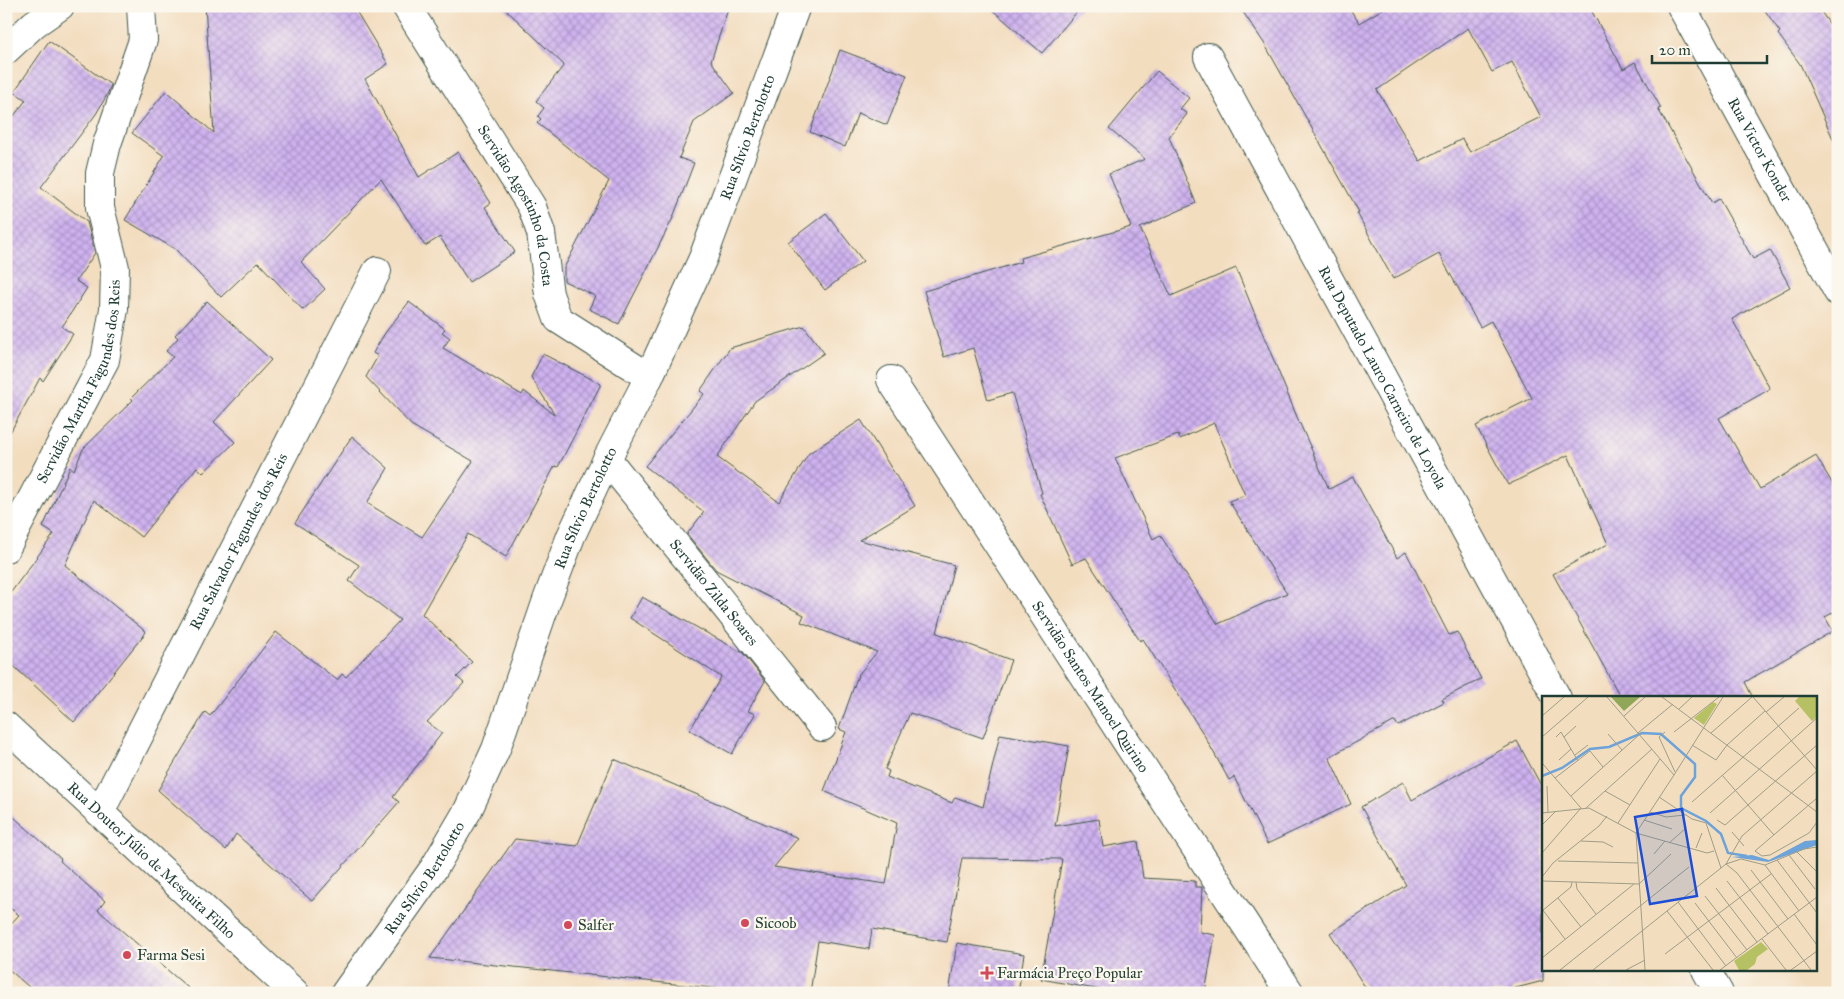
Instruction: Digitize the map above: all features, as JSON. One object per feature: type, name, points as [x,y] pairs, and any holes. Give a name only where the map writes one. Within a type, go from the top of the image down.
[{"type":"street","points":[[6,50],[34,24],[60,6]]},
{"type":"street","name":"Servidão Martha Fagundes dos Reis","points":[[6,548],[105,360],[114,309],[115,268],[100,208],[100,173],[107,144],[143,40],[141,6]]},
{"type":"street","name":"Servidão Agostinho da Costa","points":[[406,6],[532,206],[541,233],[549,294],[558,319],[650,376]]},
{"type":"street","name":"Rua Sílvio Bertolotto","points":[[345,993],[434,868],[468,810],[496,749],[571,536],[607,458],[650,376],[703,258],[796,6]]},
{"type":"street","name":"Rua Victor Konder","points":[[1681,6],[1838,292]]},
{"type":"street","name":"Rua Deputado Lauro Carneiro de Loyola","points":[[1208,57],[1556,696]]},
{"type":"street","name":"Rua Salvador Fagundes dos Reis","points":[[100,812],[377,271]]},
{"type":"street","name":"Servidão Santos Manoel Quirino","points":[[891,380],[1290,993]]},
{"type":"street","name":"Servidão Zilda Soares","points":[[607,458],[822,727]]},
{"type":"street","name":"Rua Doutor Júlio de Mesquita Filho","points":[[6,726],[295,993]]},
{"type":"street","points":[[1707,972],[1718,993]]},
{"type":"building","points":[[205,6],[353,6],[388,64],[365,79],[419,177],[458,152],[491,203],[485,207],[515,252],[469,282],[440,237],[425,246],[381,179],[301,262],[325,289],[303,310],[258,262],[221,297],[175,249],[125,220],[164,156],[132,133],[166,91],[214,133]]},
{"type":"building","points":[[502,6],[729,6],[711,61],[734,93],[694,122],[679,158],[694,163],[672,220],[619,324],[589,309],[595,296],[564,281],[564,268],[609,181],[537,123],[541,119],[538,116],[544,108],[536,101],[564,65]]},
{"type":"building","points":[[988,6],[1082,6],[1042,53]]},
{"type":"building","points":[[1239,6],[1348,6],[1359,23],[1388,6],[1589,6],[1623,69],[1635,62],[1661,108],[1658,109],[1712,203],[1719,199],[1753,259],[1770,250],[1790,287],[1732,319],[1770,389],[1719,418],[1760,489],[1816,456],[1838,493],[1838,610],[1825,617],[1833,631],[1745,682],[1752,696],[1620,696],[1553,574],[1608,544],[1568,455],[1508,485],[1476,426],[1532,398],[1491,321],[1480,327],[1439,254],[1393,279],[1357,213],[1359,212],[1264,43]],"holes":[[[1468,28],[1492,72],[1512,62],[1541,117],[1470,152],[1462,139],[1420,161],[1377,90]]]},
{"type":"building","points":[[1762,6],[1817,6],[1838,36],[1838,150],[1800,64],[1778,34],[1780,32]]},
{"type":"building","points":[[49,41],[111,85],[96,114],[41,187],[87,222],[95,253],[76,281],[87,288],[62,327],[73,334],[43,381],[40,378],[6,440],[6,126],[26,100],[14,92]]},
{"type":"building","points":[[840,50],[907,75],[887,125],[858,113],[845,147],[810,132]]},
{"type":"building","points":[[1157,71],[1189,98],[1180,109],[1187,114],[1169,137],[1196,203],[1140,228],[1171,296],[1236,268],[1297,417],[1329,489],[1353,477],[1397,558],[1406,552],[1449,635],[1457,632],[1481,679],[1442,699],[1444,702],[1398,726],[1395,721],[1329,757],[1351,804],[1267,844],[1234,777],[1229,780],[1204,735],[1143,639],[1140,641],[1086,558],[1072,564],[1040,494],[1042,493],[1012,393],[988,400],[973,348],[944,357],[924,291],[1021,262],[1020,258],[1131,227],[1109,174],[1145,159],[1109,129]],"holes":[[[1214,423],[1245,495],[1229,501],[1287,593],[1218,624],[1160,535],[1153,539],[1115,458],[1178,435],[1180,439]]]},
{"type":"building","points":[[826,213],[863,261],[825,290],[788,242]]},
{"type":"building","points":[[207,301],[271,360],[214,422],[235,442],[203,473],[197,467],[141,537],[94,500],[65,565],[146,632],[74,722],[6,659],[6,599],[54,534],[43,527],[70,467],[74,470],[83,449],[173,357],[166,351],[178,338],[175,335]]},
{"type":"building","points":[[409,302],[445,329],[442,332],[450,338],[443,348],[522,395],[524,391],[555,415],[531,377],[543,354],[601,384],[558,467],[555,466],[506,557],[468,534],[422,614],[472,662],[457,677],[464,683],[427,722],[442,733],[393,797],[399,802],[312,901],[236,834],[226,850],[158,790],[205,712],[210,716],[276,632],[337,680],[342,674],[346,677],[400,620],[349,581],[359,565],[295,523],[352,436],[388,468],[367,503],[422,537],[473,461],[411,425],[366,377],[378,356],[373,353],[385,333]]},
{"type":"building","points":[[804,326],[824,353],[755,401],[717,457],[779,502],[809,453],[861,420],[915,506],[859,540],[954,565],[937,633],[1011,660],[983,738],[910,713],[885,769],[889,771],[887,777],[952,803],[955,797],[983,807],[1000,734],[1069,746],[1055,826],[1099,819],[1103,847],[1138,841],[1143,878],[1195,881],[1195,887],[1202,887],[1200,932],[1215,935],[1205,993],[1117,993],[1041,979],[1062,859],[962,858],[947,942],[872,929],[869,949],[818,941],[810,993],[720,993],[721,989],[430,958],[515,839],[577,846],[614,759],[798,838],[774,867],[886,884],[897,823],[824,791],[846,732],[839,729],[858,675],[877,652],[801,622],[804,615],[716,570],[687,534],[704,512],[645,466],[704,394],[700,391],[730,348]]},
{"type":"building","points":[[642,597],[743,653],[765,681],[748,711],[755,714],[732,754],[690,730],[721,677],[630,618]]},
{"type":"building","points":[[1517,741],[1542,787],[1543,981],[1512,989],[1512,993],[1369,993],[1330,933],[1406,885],[1361,807],[1403,782],[1412,800]]},
{"type":"building","points":[[6,810],[105,901],[98,910],[194,993],[36,993],[6,967],[6,929],[19,915],[6,905]]},
{"type":"building","name":"Farmácia Preço Popular","points":[[957,943],[1024,954],[1018,993],[949,993]]},
{"type":"place","name":"Sicoob","points":[[745,923]]},
{"type":"place","name":"Salfer","points":[[568,925]]},
{"type":"place","name":"Farma Sesi","points":[[127,955]]},
{"type":"place","name":"Farmácia Preço Popular","points":[[987,973]]}]
